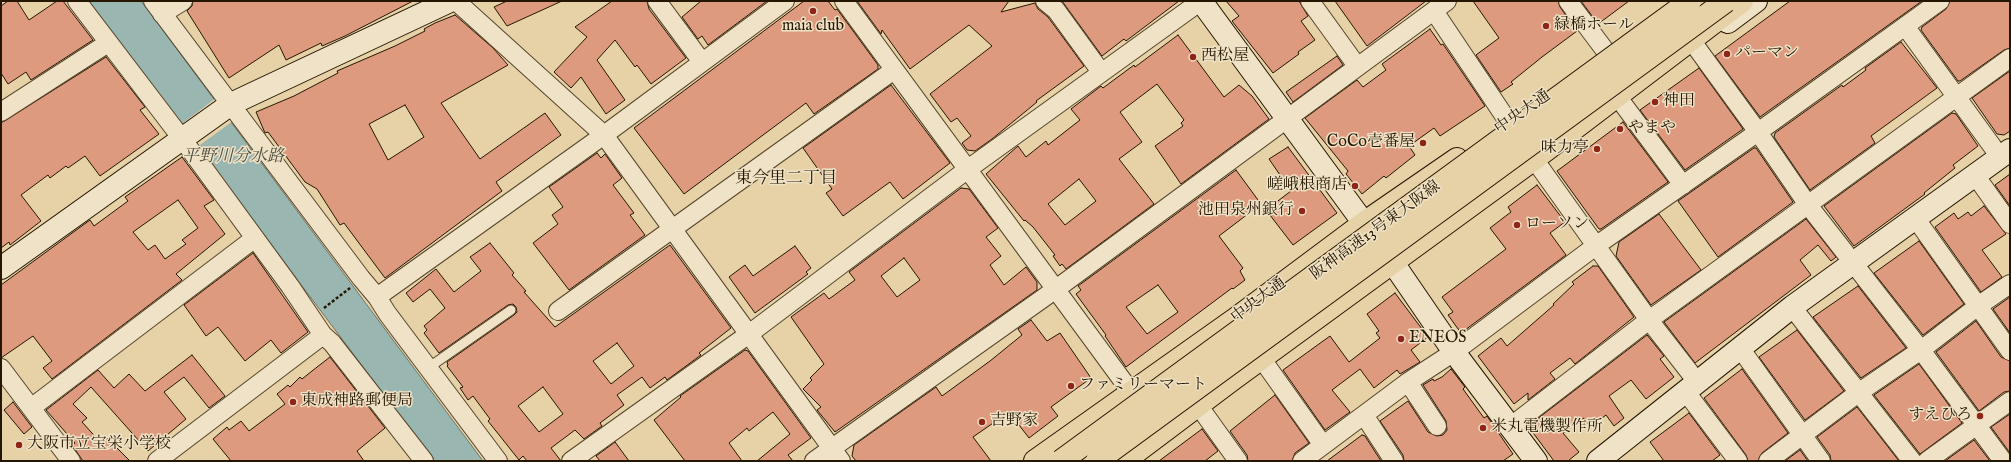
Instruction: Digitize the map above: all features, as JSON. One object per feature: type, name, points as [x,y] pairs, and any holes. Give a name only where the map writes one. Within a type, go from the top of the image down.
[{"type":"main road","name":"阪神高速13号東大阪線","points":[[1061,461],[1690,1]]},
{"type":"main road","name":"阪神高速13号東大阪線","points":[[1097,461],[1726,1]]},
{"type":"main road","points":[[1131,459],[1198,405],[1534,159],[1742,1]]},
{"type":"main road","name":"中央大通","points":[[1035,461],[1130,392],[1234,320],[1364,223],[1607,53],[1674,3]]},
{"type":"street","points":[[77,1],[108,43],[185,138],[323,335],[332,343],[424,461]]},
{"type":"street","points":[[183,1],[158,7],[227,107],[377,297],[498,461]]},
{"type":"street","points":[[1,268],[227,107],[450,1]]},
{"type":"street","points":[[456,1],[604,135],[836,455]]},
{"type":"street","points":[[657,1],[702,62]]},
{"type":"street","points":[[377,297],[604,135],[785,1]]},
{"type":"street","points":[[844,1],[1130,392]]},
{"type":"street","points":[[1045,1],[1056,10],[1101,72]]},
{"type":"street","points":[[571,461],[749,334],[968,169],[1201,1],[1393,263],[1454,352],[1510,427],[1531,459]]},
{"type":"street","points":[[1310,1],[1357,66]]},
{"type":"street","points":[[1568,1],[1607,53]]},
{"type":"street","points":[[1756,1],[1730,21],[1691,40],[1758,132],[1808,205],[1921,350],[2003,461]]},
{"type":"street","points":[[1302,461],[1408,382],[1454,352],[1597,245],[1758,132],[1940,1]]},
{"type":"street","points":[[814,461],[836,455],[1056,289],[1287,120],[1357,66],[1441,6],[1508,123]]},
{"type":"street","points":[[1598,461],[1792,307],[1916,219],[2005,153],[1956,98],[1905,26]]},
{"type":"street","points":[[1,112],[108,43]]},
{"type":"street","points":[[1510,427],[1650,320],[2010,58]]},
{"type":"street","points":[[558,311],[674,230],[894,70]]},
{"type":"street","points":[[1617,96],[1683,185]]},
{"type":"street","points":[[1534,159],[1650,320],[1738,461]]},
{"type":"street","points":[[1975,175],[2010,224]]},
{"type":"street","points":[[1916,219],[2010,352]]},
{"type":"street","points":[[31,408],[255,238]]},
{"type":"street","points":[[1768,461],[1858,392],[1921,350],[1978,306],[2010,284]]},
{"type":"street","points":[[1792,307],[1912,461]]},
{"type":"street","points":[[1234,320],[1323,445]]},
{"type":"street","points":[[157,461],[323,335]]},
{"type":"street","points":[[1740,348],[1821,461]]},
{"type":"street","points":[[1,368],[71,461]]},
{"type":"street","points":[[1408,382],[1437,426]]},
{"type":"street","points":[[1927,461],[2010,401]]},
{"type":"street","points":[[1198,405],[1238,461]]},
{"type":"street","points":[[1364,415],[1394,461]]},
{"type":"lane","points":[[428,368],[511,310]]},
{"type":"path","points":[[322,310],[352,288]]},
{"type":"water","name":"平野川分水路","points":[[87,1],[141,1],[483,461],[434,461]]},
{"type":"pier","points":[[216,98],[233,121],[196,148],[179,126]]},
{"type":"building","points":[[8,1],[17,1],[29,20],[57,1],[63,1],[93,40],[31,80],[26,72],[8,84],[1,73],[1,6]]},
{"type":"building","points":[[193,1],[413,1],[345,36],[322,46],[321,43],[286,60],[279,45],[229,78],[187,11],[192,6]]},
{"type":"building","points":[[507,1],[562,1],[507,26],[494,7]]},
{"type":"building","points":[[612,1],[647,1],[649,9],[686,58],[651,84],[637,65],[635,67],[615,40],[597,60],[625,100],[606,114],[581,77],[571,88],[554,72],[587,37],[575,27]]},
{"type":"building","points":[[701,1],[767,1],[708,45],[702,36],[698,39],[682,17]]},
{"type":"building","points":[[804,1],[828,1],[835,10],[837,9],[878,65],[878,69],[814,114],[806,103],[684,194],[634,128]]},
{"type":"building","points":[[857,1],[1009,1],[1001,12],[1035,3],[1038,9],[1048,17],[1084,66],[1036,101],[1037,102],[992,139],[975,151],[967,150],[962,143],[971,136],[957,118],[951,122],[930,94],[992,46],[969,25],[910,69],[882,30],[881,34]]},
{"type":"building","points":[[1062,1],[1179,1],[1126,41],[1124,39],[1102,56]]},
{"type":"building","points":[[1226,1],[1299,1],[1308,16],[1301,21],[1315,40],[1273,73],[1232,21],[1239,16]]},
{"type":"building","points":[[1335,1],[1426,1],[1367,46]]},
{"type":"building","points":[[1473,1],[1558,1],[1560,7],[1577,31],[1542,57],[1511,82],[1513,84],[1501,92],[1476,55],[1499,38]]},
{"type":"building","points":[[1581,1],[1629,1],[1598,24]]},
{"type":"building","points":[[1790,1],[1922,1],[1760,117],[1715,56]]},
{"type":"building","points":[[1950,1],[2010,1],[2010,48],[2004,50],[1960,81],[1958,81],[1921,30],[1922,27],[1946,9]]},
{"type":"building","points":[[455,15],[493,48],[508,65],[441,103],[480,159],[545,113],[561,135],[496,182],[502,191],[385,278],[344,223],[340,225],[317,189],[305,182],[268,132],[265,133],[256,112],[294,96],[338,73],[337,71],[395,46],[425,31],[424,29]],"holes":[[[405,105],[424,137],[388,160],[369,124]]]},
{"type":"building","points":[[1430,29],[1441,45],[1443,44],[1485,106],[1440,136],[1434,128],[1409,146],[1415,155],[1386,178],[1384,176],[1362,194],[1346,174],[1348,171],[1305,118],[1357,80],[1363,87],[1386,70],[1382,64]]},
{"type":"building","points":[[1178,35],[1224,97],[1239,85],[1252,96],[1269,119],[1181,184],[1155,146],[1183,126],[1181,123],[1184,120],[1157,84],[1120,112],[1142,142],[1119,159],[1154,204],[1066,269],[1062,264],[1060,266],[1053,256],[1055,255],[1033,227],[1025,220],[1024,221],[986,174],[1018,146],[1026,157],[1046,141],[1048,145],[1080,120],[1071,109],[1101,86],[1103,88],[1134,65],[1135,67]],"holes":[[[1079,179],[1096,201],[1065,225],[1048,204]]]},
{"type":"building","points":[[1901,42],[1937,88],[1871,136],[1875,143],[1810,190],[1774,137],[1775,133],[1842,85],[1843,87],[1866,70],[1865,68]]},
{"type":"building","points":[[1337,56],[1343,65],[1293,102],[1286,92]]},
{"type":"building","points":[[106,57],[145,107],[140,110],[159,134],[100,176],[85,156],[68,168],[66,166],[50,178],[48,175],[21,195],[41,221],[10,245],[9,242],[1,248],[1,123]]},
{"type":"building","points":[[1699,68],[1743,129],[1685,170],[1640,110]]},
{"type":"building","points":[[2010,71],[2010,131],[2004,135],[1997,134],[1972,98]]},
{"type":"building","points":[[891,85],[950,163],[903,199],[890,182],[843,216],[826,193],[832,189],[803,148]]},
{"type":"building","points":[[1952,113],[1956,114],[1978,146],[1953,165],[1955,168],[1924,193],[1925,194],[1854,246],[1824,206]]},
{"type":"building","points":[[1623,122],[1668,182],[1599,229],[1557,171]]},
{"type":"building","name":"池田泉州銀行","points":[[1288,147],[1337,213],[1293,245],[1266,210],[1291,191],[1269,159]]},
{"type":"building","points":[[1756,148],[1793,202],[1718,257],[1678,201]]},
{"type":"building","points":[[597,153],[601,158],[605,154],[622,178],[613,185],[634,213],[630,215],[645,235],[569,290],[533,243],[558,224],[552,215],[563,207],[549,187]]},
{"type":"building","points":[[182,157],[214,200],[204,206],[225,234],[176,274],[182,280],[52,379],[43,368],[52,361],[33,336],[1,358],[1,285],[90,220],[94,226],[128,201],[125,197]],"holes":[[[178,200],[198,228],[182,240],[186,244],[165,259],[155,245],[148,250],[133,232]]]},
{"type":"building","points":[[1236,170],[1261,204],[1219,236],[1243,268],[1240,271],[1245,280],[1233,289],[1232,288],[1126,367],[1105,336],[1106,335],[1076,294],[1081,290],[1078,286]],"holes":[[[1158,285],[1178,312],[1147,334],[1126,307]]]},
{"type":"building","points":[[2010,174],[2010,206],[1995,185]]},
{"type":"building","points":[[1537,185],[1565,222],[1550,233],[1566,255],[1461,333],[1448,315],[1453,312],[1442,297],[1506,249],[1490,228],[1511,212],[1508,207]]},
{"type":"building","points":[[961,188],[969,189],[998,228],[986,237],[1001,256],[990,265],[1004,285],[1026,267],[1037,282],[1037,290],[835,432],[817,410],[821,407],[803,389],[812,380],[810,378],[824,364],[791,317],[824,293],[829,299],[855,280],[849,272]],"holes":[[[904,258],[920,280],[897,297],[881,276]]]},
{"type":"building","points":[[1984,206],[2006,234],[1982,250],[2002,277],[1981,292],[1935,227],[1954,213],[1958,219],[1968,212],[1971,216]]},
{"type":"building","points":[[1659,214],[1701,270],[1651,305],[1616,256],[1619,242]]},
{"type":"building","points":[[1806,219],[1836,257],[1831,261],[1818,245],[1800,260],[1811,275],[1695,363],[1664,322]]},
{"type":"building","points":[[1919,241],[1964,304],[1923,335],[1874,273]]},
{"type":"building","points":[[490,243],[514,273],[512,275],[526,291],[524,292],[555,327],[670,245],[731,328],[699,353],[701,355],[667,380],[665,377],[650,388],[642,377],[617,395],[624,405],[600,423],[602,426],[584,439],[575,430],[551,448],[561,461],[527,461],[523,456],[519,460],[488,421],[490,419],[473,396],[468,400],[460,388],[463,387],[447,366],[447,362],[514,315],[517,312],[516,307],[513,304],[508,305],[439,353],[424,333],[427,330],[424,326],[445,308],[430,289],[413,302],[406,293],[436,269],[454,292],[481,271],[470,257]],"holes":[[[617,343],[634,366],[611,384],[593,361]],[[543,387],[563,414],[539,432],[518,406]]]},
{"type":"building","points":[[795,246],[811,268],[806,272],[808,274],[755,313],[729,277],[745,265],[753,276]]},
{"type":"building","points":[[253,253],[308,332],[281,353],[271,340],[245,361],[218,327],[206,336],[184,305]]},
{"type":"building","points":[[1593,266],[1598,266],[1634,317],[1575,364],[1570,358],[1550,373],[1555,379],[1528,400],[1528,393],[1514,404],[1478,356],[1501,338],[1507,346],[1554,305],[1553,304],[1574,284],[1572,282]]},
{"type":"building","points":[[1858,286],[1906,348],[1861,378],[1813,317]]},
{"type":"building","points":[[1395,293],[1428,337],[1411,350],[1420,362],[1400,374],[1397,370],[1374,388],[1360,369],[1332,390],[1350,412],[1325,430],[1283,370],[1330,336],[1349,362],[1380,338],[1376,333],[1379,331],[1367,314]]},
{"type":"building","points":[[2010,297],[2010,333],[1993,309]]},
{"type":"building","points":[[1031,320],[1047,341],[1060,333],[1091,378],[1051,407],[1058,416],[1029,438],[1009,412],[973,437],[991,461],[856,461],[852,456],[854,445],[936,387],[942,396],[990,361],[1022,335],[1018,329]]},
{"type":"building","points":[[1976,321],[2001,357],[2010,361],[2010,391],[2004,392],[1979,411],[1936,352]]},
{"type":"building","points":[[1797,330],[1844,391],[1805,420],[1759,357]]},
{"type":"building","points":[[1647,335],[1664,356],[1660,359],[1674,377],[1646,399],[1631,380],[1609,396],[1624,418],[1614,426],[1606,415],[1590,427],[1584,418],[1563,433],[1579,452],[1568,461],[1554,461],[1528,426]]},
{"type":"building","points":[[745,350],[748,351],[811,438],[788,455],[793,461],[757,461],[790,434],[773,412],[749,431],[747,428],[729,443],[742,461],[685,461],[654,420],[681,397],[680,396]]},
{"type":"building","points":[[192,355],[225,396],[209,408],[184,377],[164,392],[186,419],[148,451],[91,387],[73,404],[87,418],[82,422],[101,443],[107,438],[130,461],[83,461],[72,445],[75,443],[46,410],[98,370],[114,388],[129,374],[145,391]]},
{"type":"building","points":[[330,357],[385,428],[357,451],[364,461],[231,461],[213,439],[227,427],[229,430],[241,421],[249,431],[285,404],[277,394],[288,385],[290,387],[300,377],[302,379]]},
{"type":"building","points":[[1919,364],[1962,423],[1920,454],[1874,395]]},
{"type":"building","points":[[1451,369],[1465,387],[1463,389],[1484,418],[1487,416],[1513,454],[1503,461],[1404,461],[1403,455],[1380,421],[1408,401],[1428,432],[1437,436],[1443,435],[1447,430],[1446,421],[1423,385],[1433,379],[1434,381],[1442,377]]},
{"type":"building","points":[[1742,369],[1788,433],[1762,453],[1758,461],[1748,461],[1746,455],[1704,398]]},
{"type":"building","points":[[1275,395],[1309,443],[1295,453],[1292,461],[1248,461],[1247,455],[1230,431]]},
{"type":"building","points":[[13,402],[32,427],[24,434],[4,410]]},
{"type":"building","points":[[1857,407],[1899,461],[1831,461],[1830,455],[1817,437]]},
{"type":"building","points":[[1689,413],[1720,455],[1712,461],[1664,461],[1650,442]]},
{"type":"building","points":[[2010,414],[2010,453],[1991,427]]},
{"type":"building","points":[[1202,429],[1218,451],[1205,461],[1159,461]]},
{"type":"building","points":[[1362,435],[1365,436],[1381,461],[1327,461]]},
{"type":"building","points":[[1974,440],[1990,461],[1945,461]]},
{"type":"building","points":[[615,442],[629,461],[600,461],[596,456]]},
{"type":"building","points":[[1800,450],[1808,461],[1785,461]]},
{"type":"place","name":"maia club","points":[[813,11]]},
{"type":"place","name":"緑橋ホール","points":[[1546,26]]},
{"type":"place","name":"パーマン","points":[[1727,54]]},
{"type":"place","name":"西松屋","points":[[1193,57]]},
{"type":"place","name":"神田","points":[[1655,102]]},
{"type":"place","name":"やまや","points":[[1620,129]]},
{"type":"place","name":"CoCo壱番屋","points":[[1423,143]]},
{"type":"place","name":"味力亭","points":[[1597,149]]},
{"type":"place","name":"嵯峨根商店","points":[[1355,186]]},
{"type":"place","name":"池田泉州銀行","points":[[1302,211]]},
{"type":"place","name":"ローソン","points":[[1517,225]]},
{"type":"place","name":"ENEOS","points":[[1401,339]]},
{"type":"place","name":"ファミリーマート","points":[[1071,386]]},
{"type":"place","name":"東成神路郵便局","points":[[293,402]]},
{"type":"place","name":"すえひろ","points":[[1980,416]]},
{"type":"place","name":"吉野家","points":[[982,422]]},
{"type":"place","name":"米丸電機製作所","points":[[1483,428]]},
{"type":"place","name":"大阪市立宝栄小学校","points":[[19,445]]},
{"type":"district","name":"東今里二丁目","points":[[786,180]]}]
